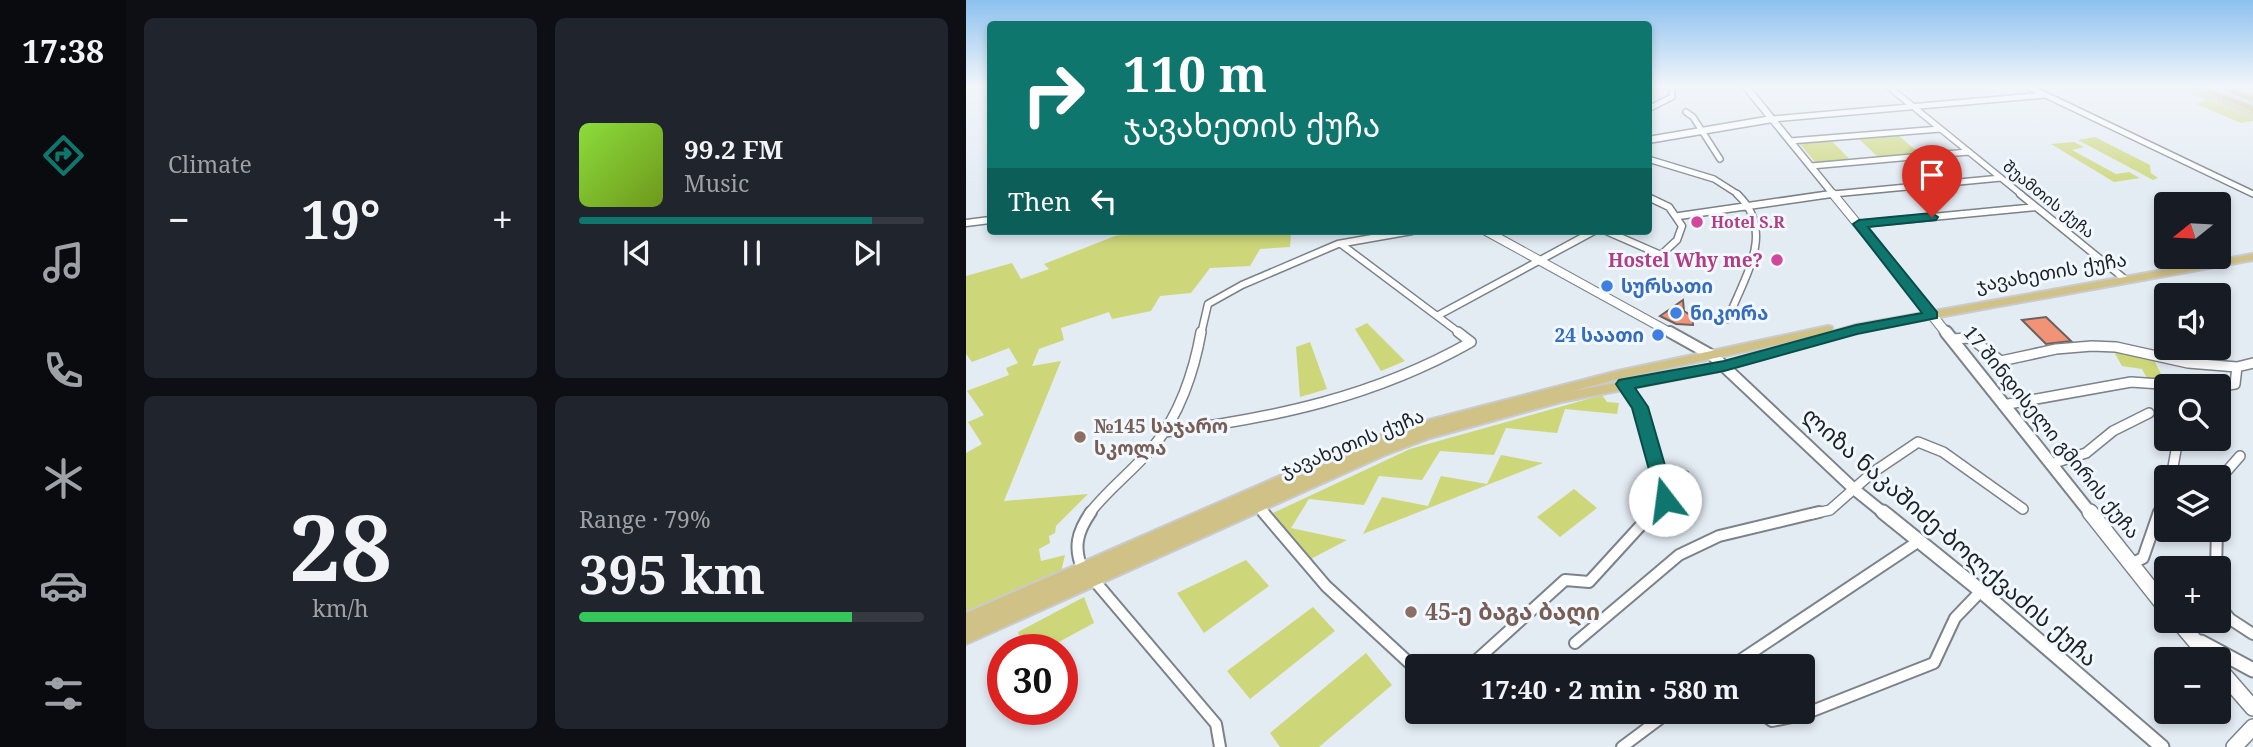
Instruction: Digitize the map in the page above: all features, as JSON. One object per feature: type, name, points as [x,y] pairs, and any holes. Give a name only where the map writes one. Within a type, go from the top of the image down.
[{"type":"main road","name":"ჯავახეთის ქუჩა","points":[[966,621],[1089,575],[1404,442],[1624,384],[1724,366],[1856,329],[2250,259]]},
{"type":"main road","name":"17 შინდისელი გმირის ქუჩა","points":[[1932,315],[2154,593]]},
{"type":"main road","name":"ჯავახეთის ქუჩა","points":[[966,636],[1326,462],[1403,431],[1562,388],[1809,333],[1856,329]]},
{"type":"main road","points":[[2189,634],[2200,647]]},
{"type":"main road","points":[[2231,683],[2253,708]]},
{"type":"street","points":[[1694,122],[1720,159]]},
{"type":"street","points":[[1652,139],[1751,122]]},
{"type":"street","points":[[1774,122],[1932,315]]},
{"type":"street","name":"შუამთის ქუჩა","points":[[1932,122],[2126,280]]},
{"type":"street","points":[[2101,122],[2253,194]]},
{"type":"street","points":[[1790,142],[1940,129]]},
{"type":"street","points":[[1811,166],[1968,152]]},
{"type":"street","points":[[1652,160],[1705,176],[1748,208],[1756,223],[1759,239],[1728,319],[1756,239],[1748,208]]},
{"type":"street","points":[[1679,216],[1748,208],[1834,193],[2001,178]]},
{"type":"street","points":[[1615,235],[1661,255],[1680,233],[1682,226],[1679,216],[1667,205],[1652,199]]},
{"type":"street","points":[[1859,224],[2036,207]]},
{"type":"street","points":[[966,223],[987,220]]},
{"type":"street","points":[[1220,747],[1216,724],[1076,562],[1074,549],[1082,524],[1165,432],[1196,356],[1208,304],[1242,285],[1341,244],[1390,235]]},
{"type":"street","name":"ლიზა ნაკაშიძე-ბოლქვაძის ქუჩა","points":[[1493,235],[1713,356],[1854,489],[1981,591],[2162,747]]},
{"type":"street","points":[[1437,316],[1587,235]]},
{"type":"street","points":[[1165,432],[1252,419],[1400,379],[1471,342],[1341,244]]},
{"type":"street","points":[[1951,339],[1973,340],[2001,361],[2056,349],[2092,346],[2116,347],[2188,363],[2237,367],[2253,363]]},
{"type":"street","points":[[2231,385],[2235,384],[2237,367]]},
{"type":"street","points":[[2003,405],[2131,382],[2154,384]]},
{"type":"street","points":[[1483,654],[1565,580],[1589,582],[1665,500],[1640,407],[1624,384]]},
{"type":"street","points":[[2050,464],[2086,453],[2113,431],[2149,413]]},
{"type":"street","points":[[1575,643],[1679,555],[1719,536],[1830,510],[1872,472],[1923,442],[1943,452],[2023,509]]},
{"type":"street","points":[[2231,466],[2240,456]]},
{"type":"street","points":[[1259,504],[1284,539],[1326,586],[1405,659]]},
{"type":"street","points":[[2131,564],[2143,558],[2154,526]]},
{"type":"street","points":[[1750,654],[1919,541]]},
{"type":"street","points":[[1815,710],[1934,663],[1955,618],[1981,591]]},
{"type":"street","points":[[2231,620],[2253,634]]},
{"type":"street","points":[[2189,634],[2245,668],[2253,670]]},
{"type":"street","points":[[1622,747],[1653,724]]},
{"type":"green space","points":[[1898,135],[1921,155],[1880,159],[1858,138]]},
{"type":"green space","points":[[2095,137],[2150,165],[2151,173],[2158,178],[2153,180],[2078,140]]},
{"type":"green space","points":[[1832,141],[1851,161],[1816,163],[1799,143]]},
{"type":"green space","points":[[2074,142],[2084,147],[2072,150],[2116,174],[2129,172],[2140,178],[2114,182],[2051,144]]},
{"type":"green space","points":[[1291,235],[1290,247],[1260,249],[1250,266],[1210,268],[1191,293],[1160,296],[1151,311],[1112,319],[1109,312],[1061,328],[1064,340],[1039,349],[1032,366],[1061,361],[1004,501],[1088,494],[1056,526],[1055,533],[1049,536],[1050,543],[1039,549],[1041,561],[1065,555],[1061,572],[966,612],[966,453],[982,444],[968,422],[984,415],[967,391],[1009,375],[1006,368],[1018,363],[1009,348],[972,362],[966,354],[966,276],[1012,263],[1021,279],[1049,269],[1044,264],[1115,236]]},
{"type":"green space","points":[[1367,323],[1405,361],[1381,371],[1355,329]]},
{"type":"green space","points":[[1310,342],[1327,389],[1300,397],[1296,347]]},
{"type":"green space","points":[[2113,350],[2153,358],[2161,374],[2147,378],[2142,369],[2122,366]]},
{"type":"green space","points":[[1602,395],[1607,402],[1619,403],[1617,414],[1565,409],[1557,433],[1506,428],[1494,455],[1440,451],[1422,480],[1379,476],[1364,505],[1309,499],[1291,528],[1347,540],[1309,560],[1273,513],[1410,449]]},
{"type":"green space","points":[[1501,455],[1543,463],[1363,534],[1382,497],[1428,506],[1441,476],[1487,484]]},
{"type":"green space","points":[[1574,489],[1597,508],[1560,537],[1537,517]]},
{"type":"green space","points":[[1246,560],[1269,586],[1204,633],[1177,593]]},
{"type":"green space","points":[[1084,597],[1094,623],[1074,634],[1018,632]]},
{"type":"green space","points":[[1313,607],[1335,631],[1250,699],[1227,671]]},
{"type":"green space","points":[[1366,653],[1392,685],[1319,747],[1280,747],[1270,733]]},
{"type":"building","name":"ნიკორა","points":[[1683,300],[1684,311],[1693,317],[1693,325],[1676,324],[1660,316]]},
{"type":"building","points":[[2046,317],[2071,341],[2046,344],[2022,320]]},
{"type":"building","points":[[1673,466],[1688,472],[1693,483],[1683,497],[1670,492],[1664,471]]},
{"type":"place","name":"Hotel S.R","points":[[1697,222]]},
{"type":"place","name":"Hostel Why me?","points":[[1777,260]]},
{"type":"place","name":"სურსათი","points":[[1607,286]]},
{"type":"place","name":"ნიკორა","points":[[1676,313]]},
{"type":"place","name":"24 საათი","points":[[1658,335]]},
{"type":"place","name":"№145 საჯარო სკოლა","points":[[1080,437]]},
{"type":"place","name":"45-ე ბაგა ბაღი","points":[[1411,612]]},
{"type":"route","points":[[1665,500],[1640,407],[1624,384],[1724,366],[1856,329],[1932,315],[1859,224],[1932,217]]}]
